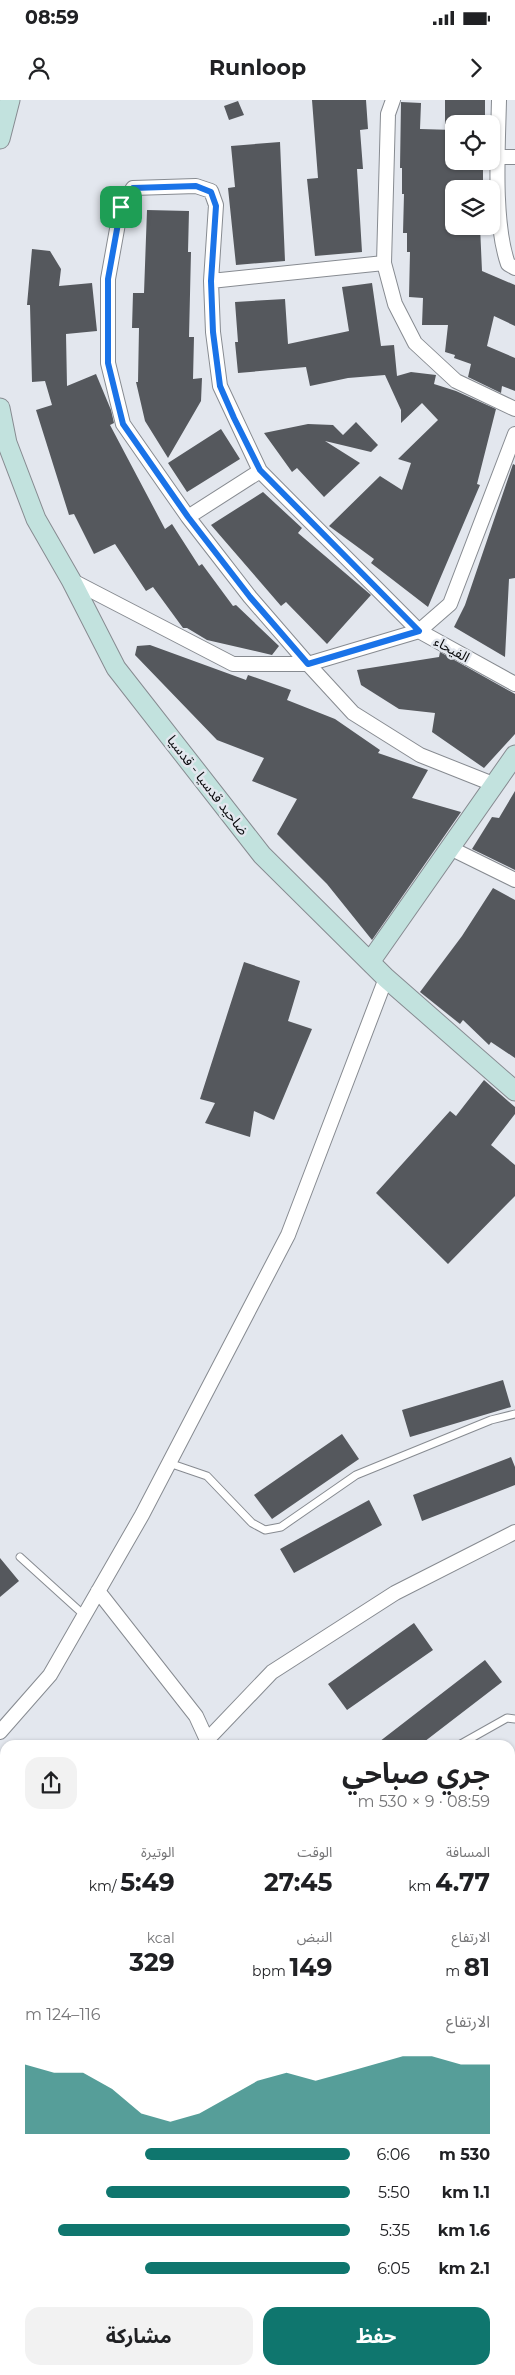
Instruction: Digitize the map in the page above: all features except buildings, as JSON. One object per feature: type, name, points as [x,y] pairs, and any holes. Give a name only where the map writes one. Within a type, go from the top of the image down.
[{"type":"main road","points":[[0,138],[10,100]]},
{"type":"main road","name":"ضاحيد قدسيا - قدسيا","points":[[0,408],[7,443],[36,519],[71,580],[116,668],[262,855],[386,978],[515,1090]]},
{"type":"main road","points":[[370,962],[515,755]]},
{"type":"street","points":[[393,100],[388,114],[384,263],[395,304],[414,343],[456,381],[515,409]]},
{"type":"street","points":[[499,100],[499,115]]},
{"type":"street","points":[[500,157],[515,158]]},
{"type":"street","points":[[498,170],[501,245],[508,264],[515,268]]},
{"type":"street","name":"الفيحاء","points":[[188,517],[123,424],[108,363],[108,279],[121,207],[133,188],[196,186],[211,192],[216,206],[211,281],[213,332],[220,386],[260,470],[419,631],[515,684]]},
{"type":"street","points":[[211,281],[384,263]]},
{"type":"street","points":[[71,580],[233,664],[308,664],[419,631],[450,604],[515,434]]},
{"type":"street","points":[[260,470],[188,517],[250,597],[353,713],[420,755],[494,784]]},
{"type":"street","points":[[450,848],[515,880]]},
{"type":"street","points":[[0,1732],[50,1675],[169,1463],[288,1235],[386,978]]},
{"type":"street","points":[[208,1740],[272,1672],[395,1593],[515,1532]]},
{"type":"street","points":[[98,1592],[196,1716],[205,1740]]},
{"type":"lane","points":[[169,1463],[207,1476],[252,1523],[265,1530],[281,1527],[356,1475],[491,1420],[515,1414]]},
{"type":"lane","points":[[20,1557],[84,1616]]},
{"type":"lane","points":[[467,1740],[507,1718],[515,1719]]},
{"type":"route","points":[[196,186],[211,192],[216,206],[211,281],[213,332],[220,386],[234,418],[260,470],[419,631],[308,664],[250,597],[188,517],[123,424],[108,363],[108,279],[121,207],[133,188],[196,186]]}]
